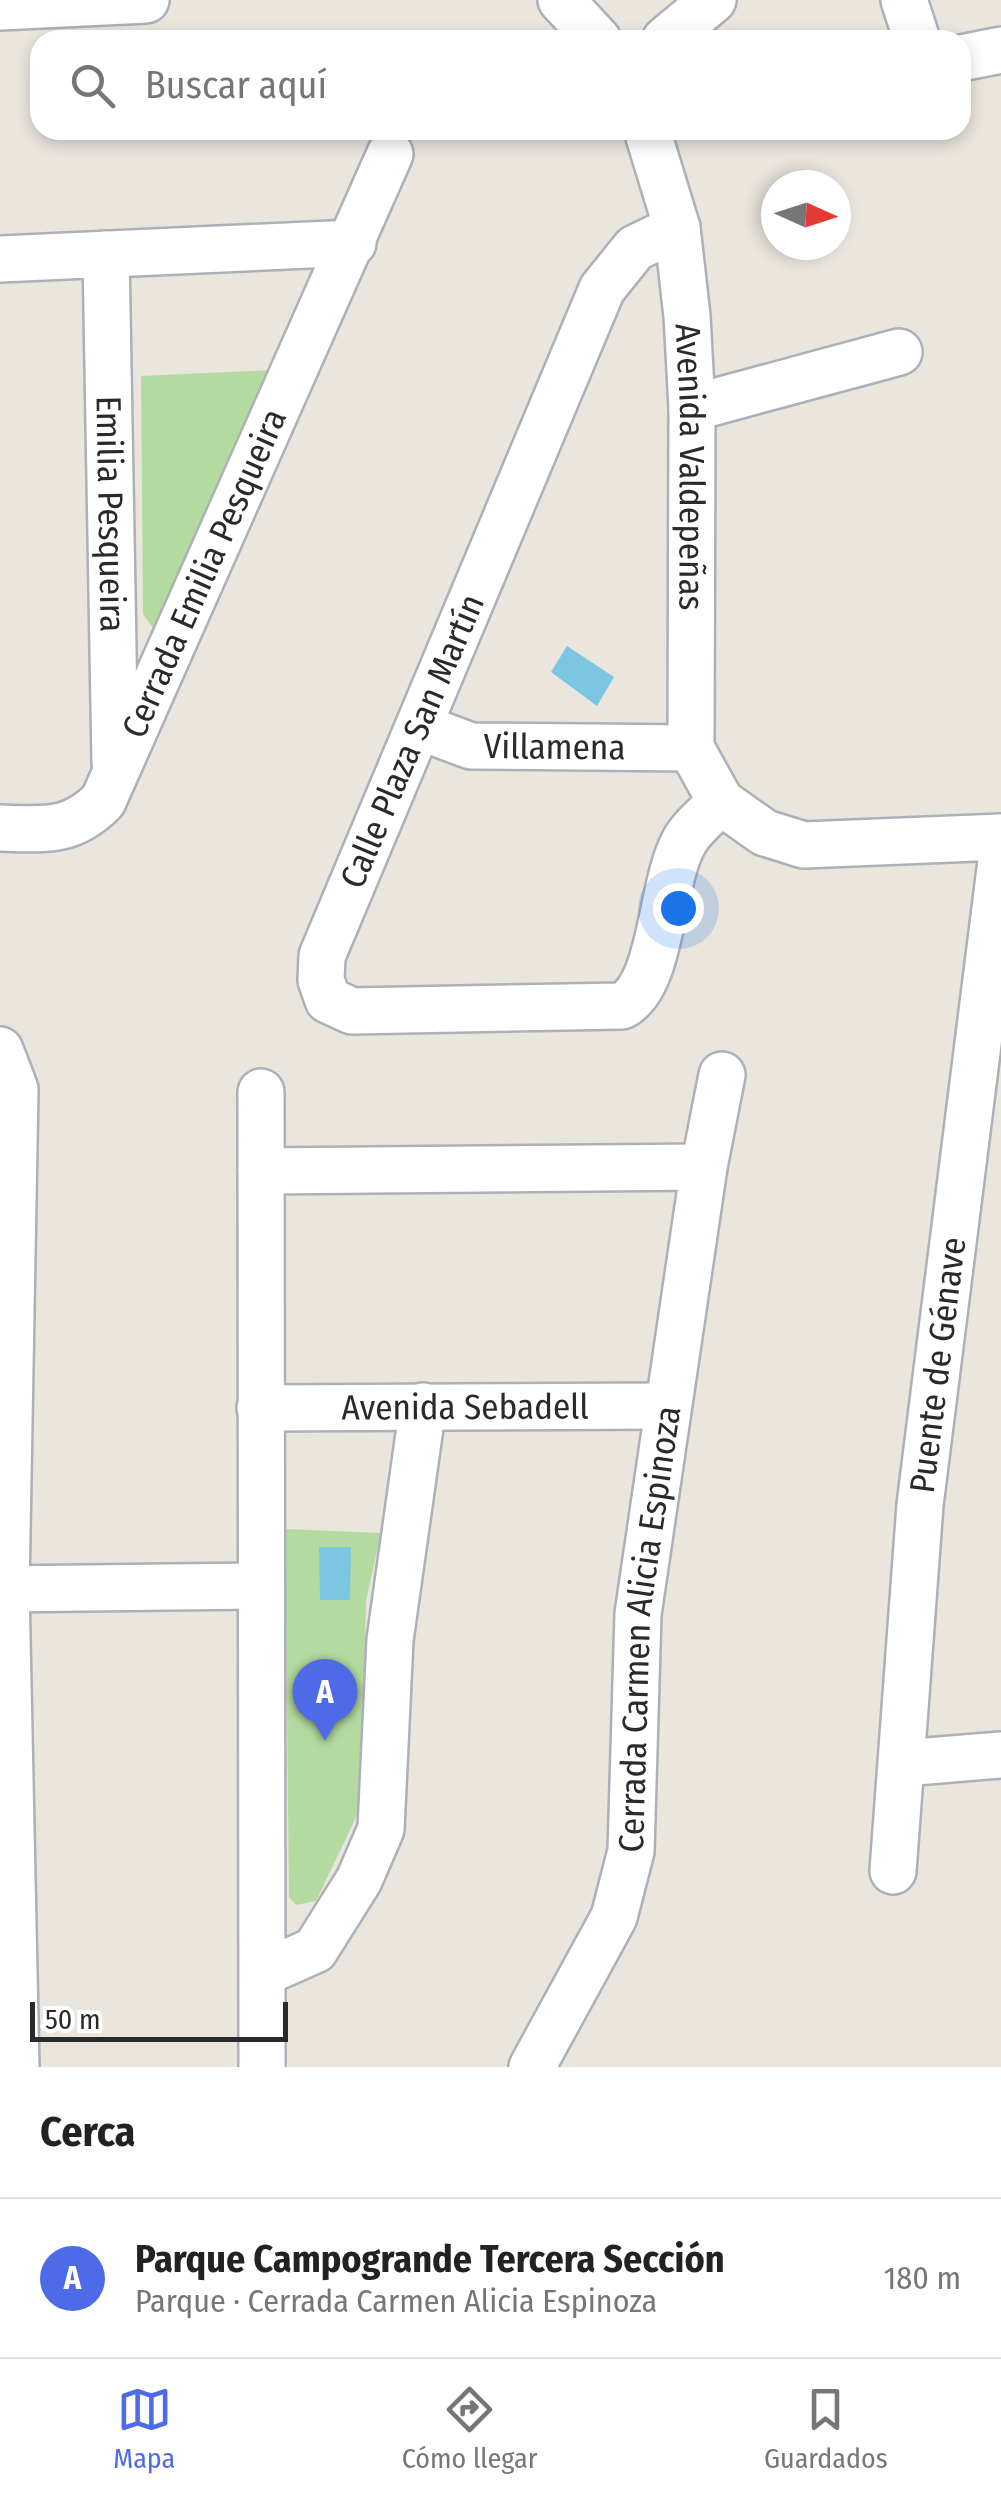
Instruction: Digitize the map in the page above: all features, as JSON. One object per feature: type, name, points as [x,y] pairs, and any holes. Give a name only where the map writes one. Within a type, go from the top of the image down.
[{"type":"street","points":[[0,7],[146,0]]},
{"type":"street","points":[[561,0],[589,30]]},
{"type":"street","points":[[677,30],[713,0]]},
{"type":"street","points":[[904,0],[914,30]]},
{"type":"street","points":[[971,56],[1001,50]]},
{"type":"street","name":"Avenida Valdepeñas","points":[[650,140],[677,228],[692,408],[691,748],[721,802],[765,833],[804,845],[1001,837]]},
{"type":"street","name":"Cerrada Emilia Pesqueira","points":[[0,828],[52,830],[84,820],[103,801],[390,154]]},
{"type":"street","name":"Calle Plaza San Martín","points":[[677,228],[636,248],[602,288],[322,956],[322,980],[328,1000],[352,1011],[622,1006],[635,1000],[647,980],[661,907],[684,840],[721,802]]},
{"type":"street","points":[[0,259],[353,243]]},
{"type":"street","name":"Emilia Pesqueira","points":[[106,254],[115,775]]},
{"type":"street","points":[[692,408],[899,352]]},
{"type":"street","name":"Villamena","points":[[420,728],[471,746],[691,748]]},
{"type":"street","name":"Puente de Génave","points":[[893,1871],[920,1505],[1001,861]]},
{"type":"street","points":[[0,1050],[16,1089],[3,1589],[16,2067]]},
{"type":"street","name":"Cerrada Carmen Alicia Espinoza","points":[[532,2067],[614,1918],[630,1851],[638,1614],[704,1167],[722,1075]]},
{"type":"street","points":[[261,1092],[262,2067]]},
{"type":"street","points":[[261,1171],[704,1167]]},
{"type":"street","points":[[262,1973],[315,1950],[359,1880],[381,1829],[390,1640],[423,1406]]},
{"type":"street","name":"Avenida Sebadell","points":[[260,1408],[668,1406]]},
{"type":"street","points":[[3,1589],[260,1586]]},
{"type":"street","points":[[903,1762],[1001,1756]]},
{"type":"green space","points":[[274,370],[163,629],[153,628],[143,614],[141,376]]},
{"type":"green space","points":[[285,1529],[381,1533],[366,1601],[361,1807],[316,1901],[296,1905],[289,1897]]},
{"type":"water","points":[[567,646],[614,677],[597,706],[551,672]]},
{"type":"water","points":[[319,1547],[351,1547],[350,1600],[320,1600]]},
{"type":"place","name":"Parque Campogrande Tercera Sección","points":[[325,1741]]}]
